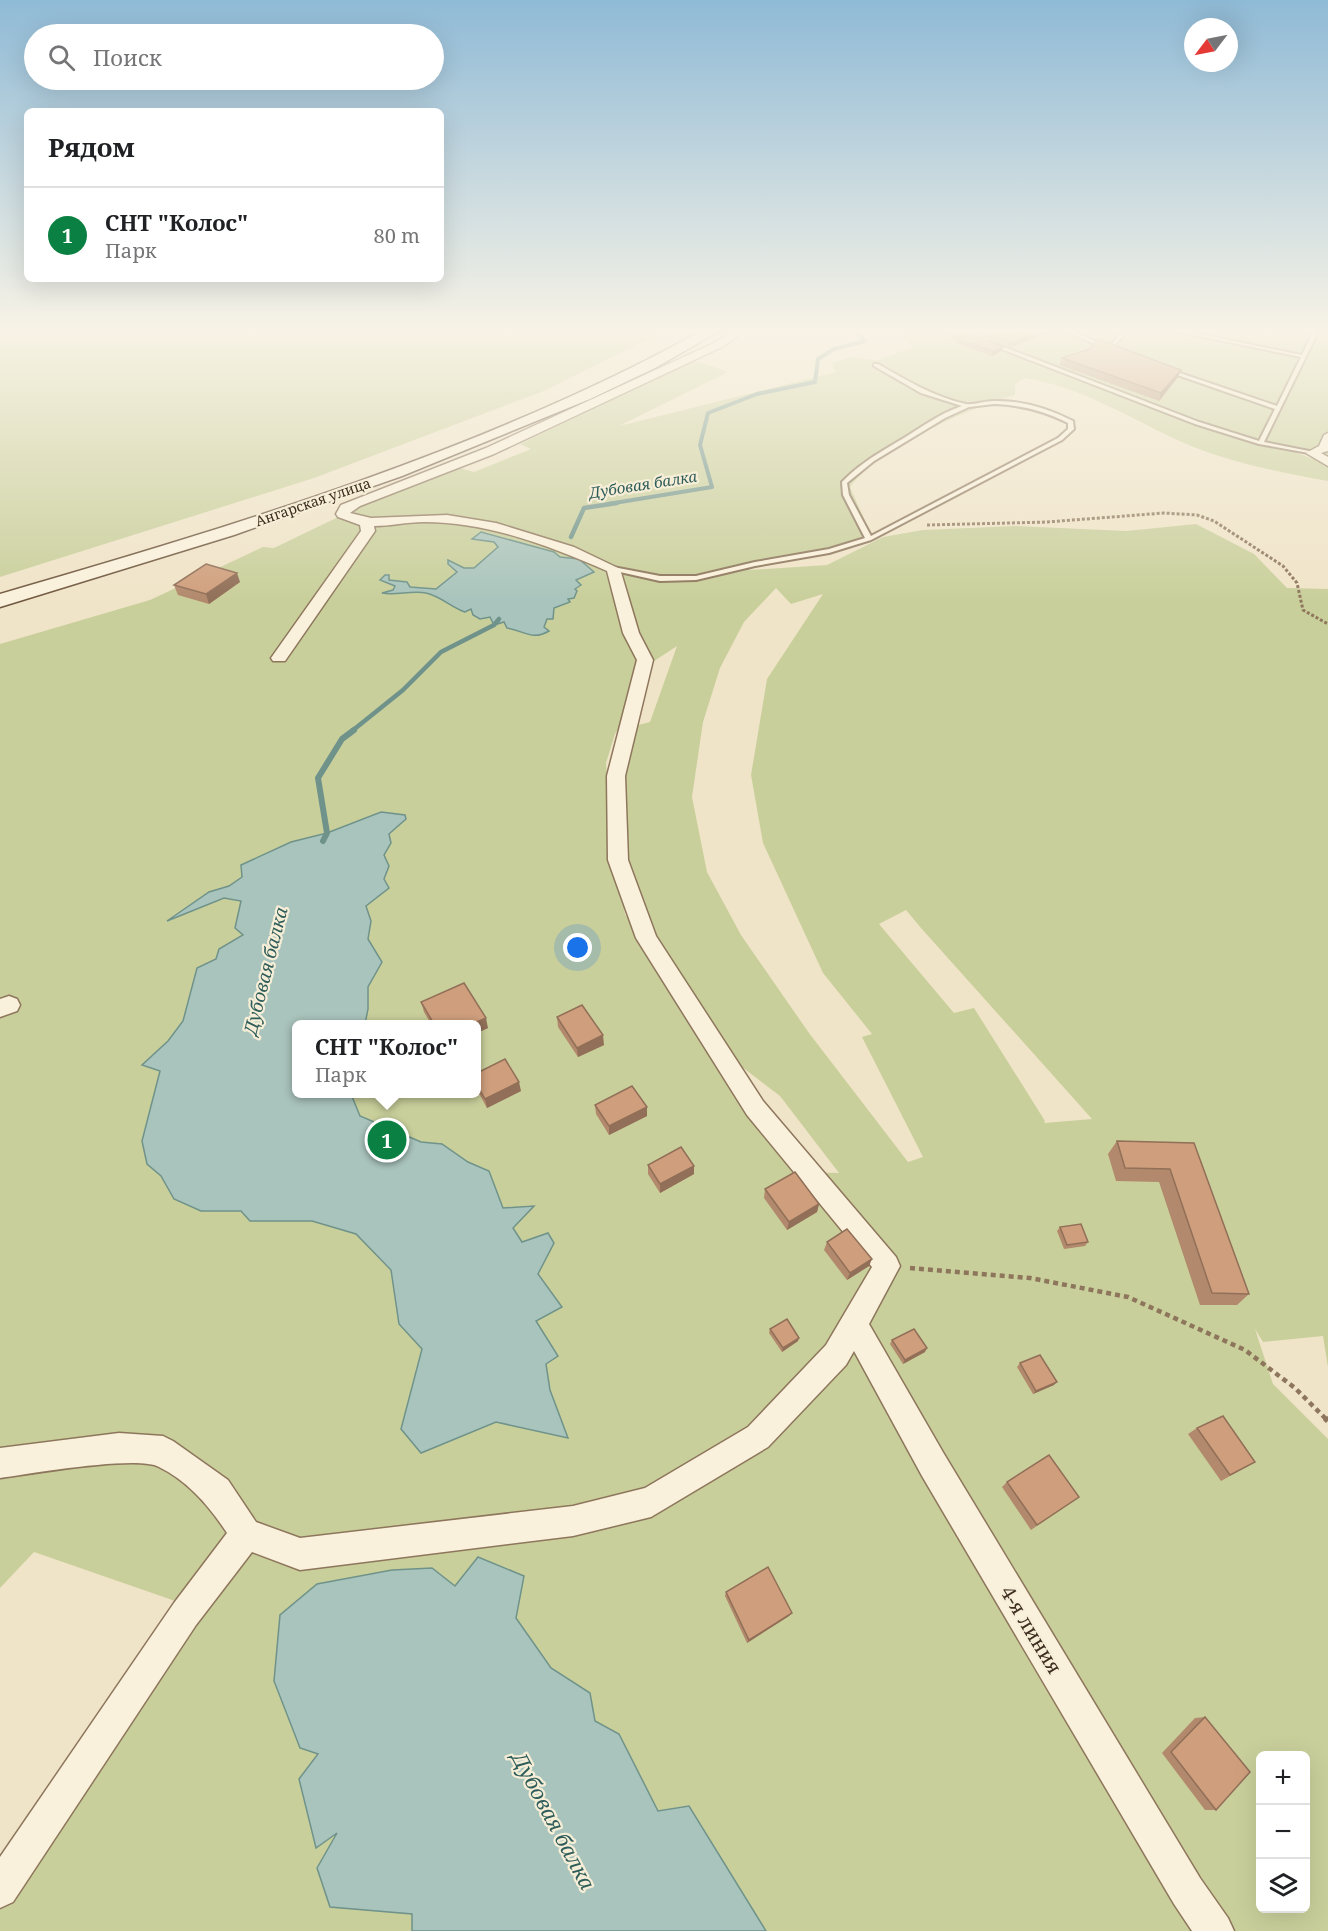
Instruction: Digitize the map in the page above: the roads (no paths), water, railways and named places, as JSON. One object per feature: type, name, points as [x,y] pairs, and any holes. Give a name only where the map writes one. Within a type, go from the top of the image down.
[{"type":"main road","name":"Ангарская улица","points":[[0,592],[167,544],[356,479],[505,420]]},
{"type":"main road","name":"Ангарская улица","points":[[0,601],[244,526],[360,486],[526,420]]},
{"type":"street","points":[[0,1463],[119,1448],[163,1450],[218,1491],[246,1534],[300,1554],[573,1521],[651,1502],[758,1437],[836,1355],[887,1266],[755,1108],[646,938],[618,860],[616,776],[645,660],[631,633],[613,569],[579,553],[479,524],[426,518],[366,521],[350,519],[343,514],[346,508],[355,503],[490,451],[556,420]]},
{"type":"street","points":[[1312,453],[1324,448],[1328,437]]},
{"type":"street","points":[[1312,453],[1328,462]]},
{"type":"street","points":[[279,658],[368,531],[366,521]]},
{"type":"street","name":"4-я линия","points":[[854,1324],[945,1485],[1187,1891],[1215,1931]]},
{"type":"street","points":[[0,1889],[185,1614],[246,1534]]},
{"type":"lane","points":[[869,539],[846,495],[844,483],[856,469],[943,420]]},
{"type":"lane","points":[[613,569],[641,577],[685,579],[709,576],[738,567],[840,551],[869,539],[1060,439],[1071,429],[1071,422],[1068,420]]},
{"type":"lane","points":[[1189,420],[1261,443],[1312,453]]},
{"type":"lane","points":[[1261,443],[1272,420]]},
{"type":"water","points":[[481,532],[554,552],[560,557],[579,559],[594,572],[576,580],[581,585],[575,589],[577,591],[574,598],[568,599],[570,602],[554,608],[553,619],[547,619],[544,627],[549,631],[533,635],[507,628],[504,622],[494,625],[490,617],[480,619],[473,615],[471,609],[465,612],[426,593],[382,593],[393,590],[395,586],[380,580],[385,575],[389,575],[389,580],[407,582],[410,587],[436,589],[457,572],[448,564],[448,560],[464,568],[474,568],[498,547],[494,542],[472,539]]},
{"type":"water","points":[[381,812],[405,815],[406,819],[389,834],[391,843],[384,855],[389,866],[384,879],[389,888],[366,906],[371,921],[368,939],[382,962],[368,987],[366,1020],[292,1020],[292,1098],[353,1098],[360,1116],[421,1142],[442,1144],[468,1162],[489,1171],[503,1208],[534,1206],[513,1228],[522,1242],[548,1233],[554,1243],[538,1274],[562,1307],[536,1321],[558,1356],[546,1364],[550,1390],[568,1438],[496,1422],[421,1453],[401,1429],[422,1349],[399,1324],[391,1270],[356,1234],[312,1221],[250,1221],[241,1211],[201,1211],[174,1199],[161,1176],[147,1164],[142,1141],[160,1071],[142,1065],[168,1041],[183,1021],[197,968],[216,959],[219,949],[243,935],[235,928],[241,901],[224,898],[167,921],[209,892],[229,886],[242,877],[241,865],[291,842],[327,833]]},
{"type":"water","points":[[478,1557],[524,1576],[516,1618],[551,1668],[590,1693],[595,1721],[619,1734],[658,1811],[689,1806],[766,1931],[412,1931],[412,1914],[330,1907],[317,1868],[337,1833],[316,1848],[299,1779],[318,1754],[300,1748],[274,1681],[280,1615],[317,1584],[392,1570],[432,1568],[455,1586]]},
{"type":"waterway","name":"Дубовая балка","points":[[608,504],[712,487],[700,445],[706,420]]},
{"type":"waterway","name":"Дубовая балка","points":[[571,537],[584,508],[617,503]]},
{"type":"waterway","name":"Дубовая балка","points":[[352,731],[403,690],[441,652],[494,625],[499,619]]},
{"type":"waterway","name":"Дубовая балка","points":[[323,841],[327,833],[318,778],[342,739],[354,730]]},
{"type":"place","name":"СНТ \"Колос\"","points":[[387,1140]]}]
